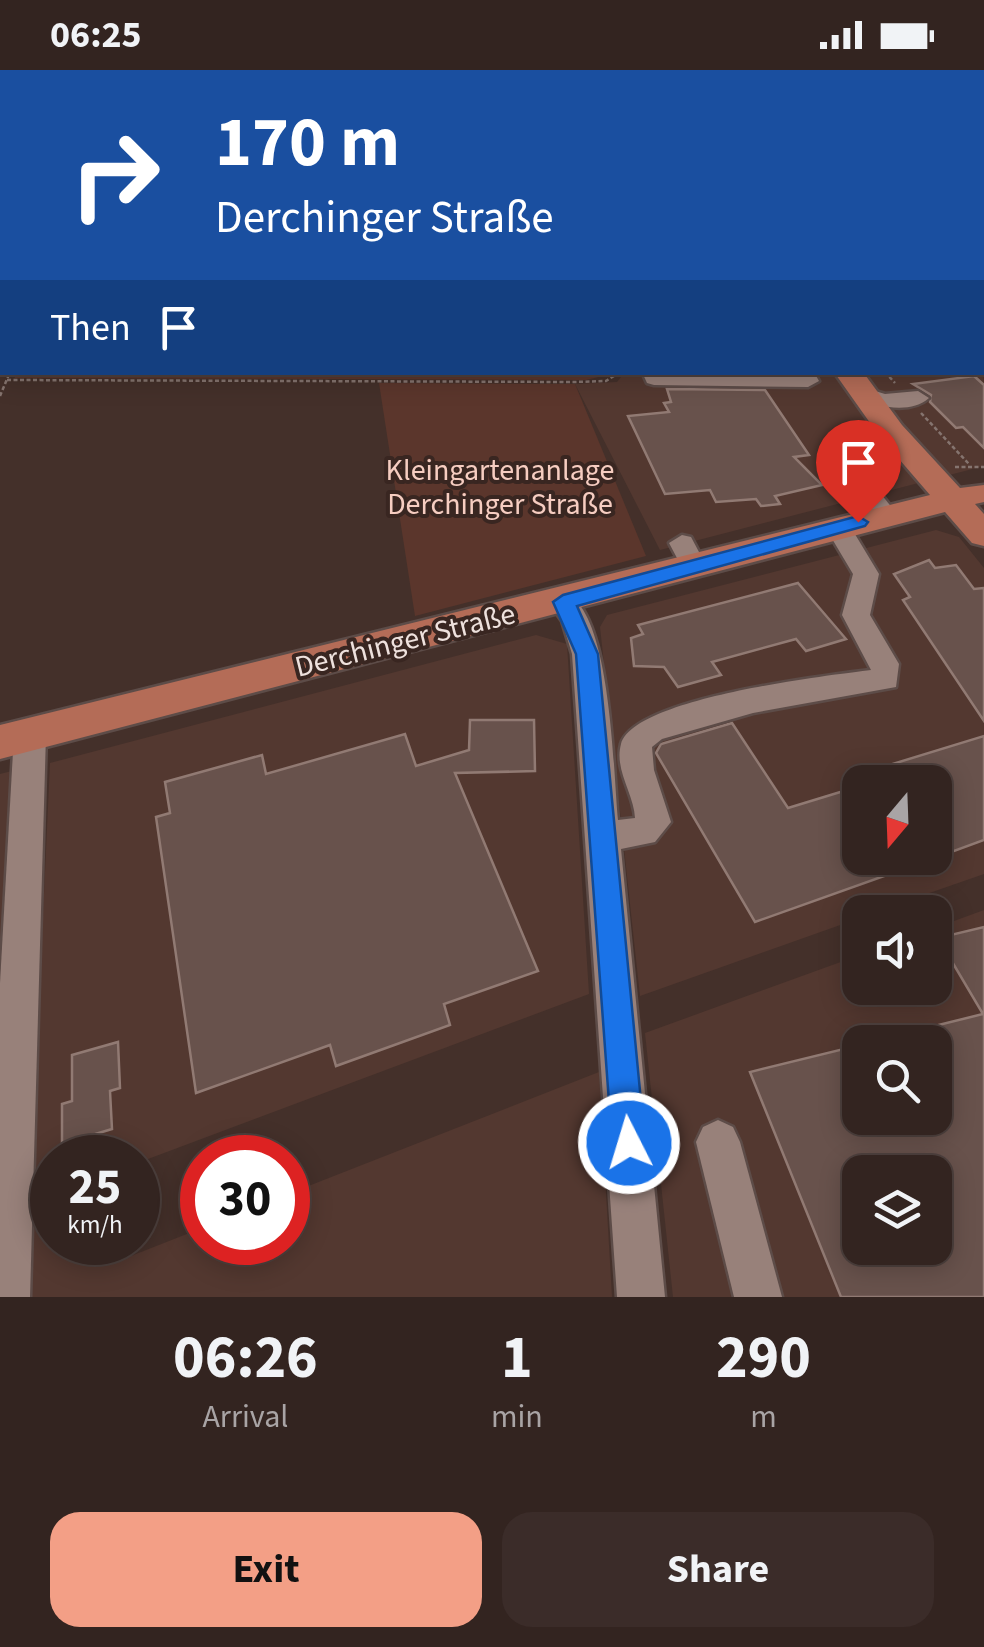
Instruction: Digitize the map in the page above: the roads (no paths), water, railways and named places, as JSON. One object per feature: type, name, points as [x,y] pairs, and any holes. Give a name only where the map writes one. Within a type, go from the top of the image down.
[{"type":"main road","points":[[880,386],[975,483],[984,535]]},
{"type":"main road","name":"Derchinger Straße","points":[[15,738],[563,602],[688,555],[884,516],[975,483]]},
{"type":"street","points":[[653,375],[654,380],[805,377],[880,386]]},
{"type":"street","points":[[850,470],[884,516]]},
{"type":"street","points":[[602,836],[643,832],[654,822],[636,758],[636,744],[650,728],[706,710],[885,679],[886,665],[857,620],[856,604],[866,574],[838,527]]},
{"type":"street","points":[[563,602],[575,619],[587,654],[641,1297]]},
{"type":"street","points":[[6,1297],[15,738]]},
{"type":"street","points":[[718,1142],[758,1297]]},
{"type":"park label","name":"Kleingartenanlage Derchinger Straße","points":[[500,487]]}]
